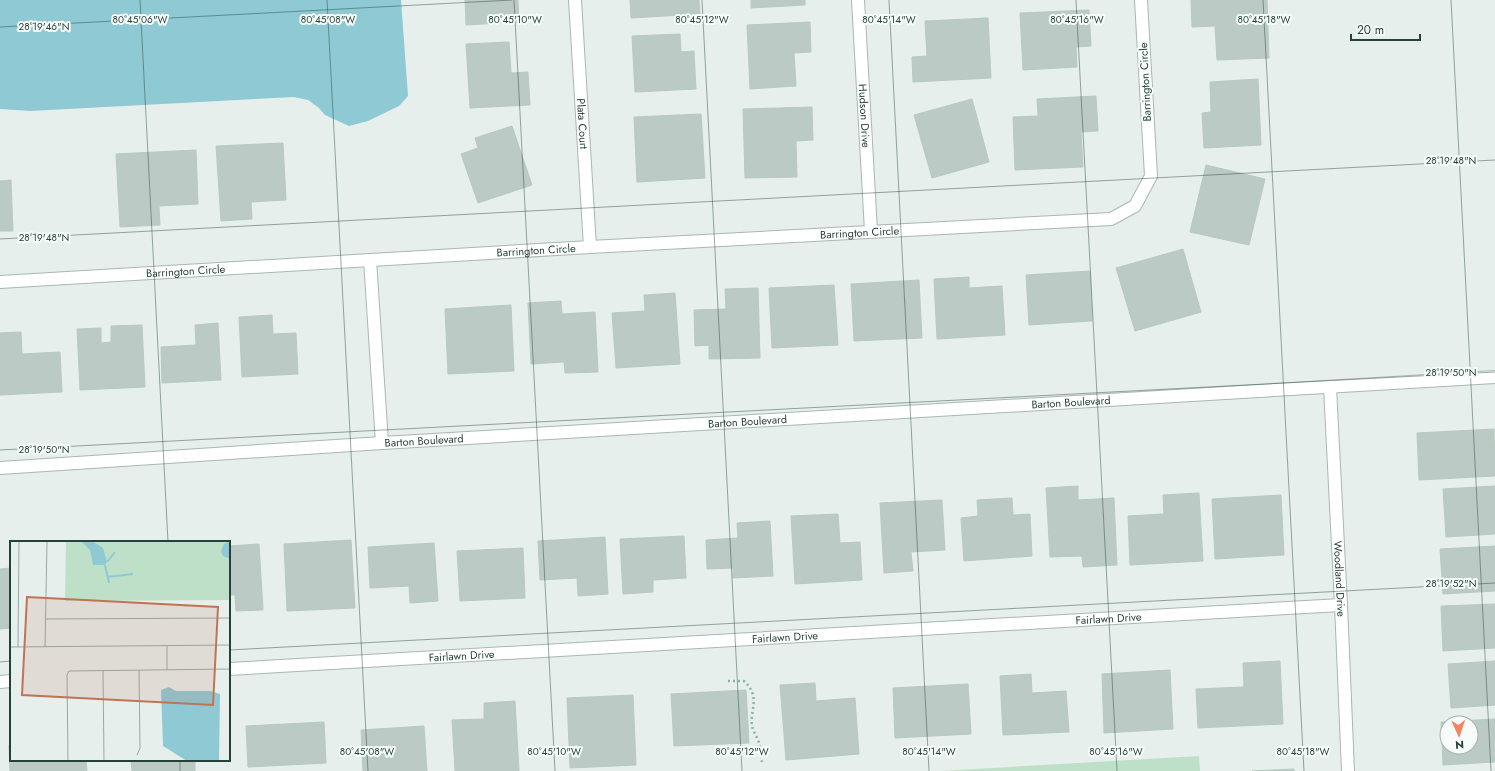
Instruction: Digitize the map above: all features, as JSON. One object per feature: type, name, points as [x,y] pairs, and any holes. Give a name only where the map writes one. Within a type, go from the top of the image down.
[{"type":"street","name":"Plata Court","points":[[575,0],[590,247]]},
{"type":"street","name":"Hudson Drive","points":[[858,0],[871,231]]},
{"type":"street","name":"Barrington Circle","points":[[0,282],[871,231],[1111,219],[1135,206],[1151,176],[1140,0]]},
{"type":"street","points":[[370,260],[382,442]]},
{"type":"street","name":"Barton Boulevard","points":[[0,468],[382,442],[1330,388],[1495,377]]},
{"type":"street","name":"Woodland Drive","points":[[1330,388],[1348,771]]},
{"type":"street","name":"Fairlawn Drive","points":[[230,669],[1341,605]]},
{"type":"path","points":[[728,681],[744,681],[750,686],[754,702],[752,725],[759,744],[762,762]]},
{"type":"green space","points":[[1199,756],[1200,771],[940,771]]},
{"type":"water","points":[[0,0],[401,0],[408,96],[399,106],[368,121],[349,126],[325,115],[319,108],[308,100],[294,97],[30,111],[0,109]]},
{"type":"building","points":[[465,0],[518,0],[519,22],[466,25]]},
{"type":"building","points":[[630,0],[699,0],[700,14],[631,18]]},
{"type":"building","points":[[751,0],[805,0],[805,5],[751,8]]},
{"type":"building","points":[[1191,0],[1267,0],[1269,58],[1217,60],[1215,26],[1192,27]]},
{"type":"building","points":[[1089,10],[1091,46],[1076,47],[1077,67],[1023,70],[1020,13]]},
{"type":"building","points":[[988,18],[991,78],[913,82],[912,57],[927,56],[925,21]]},
{"type":"building","points":[[810,22],[811,52],[794,53],[796,86],[750,89],[747,25]]},
{"type":"building","points":[[680,34],[681,52],[694,51],[696,89],[635,92],[632,36]]},
{"type":"building","points":[[509,42],[511,73],[528,72],[530,105],[470,108],[466,44]]},
{"type":"building","points":[[1258,79],[1261,145],[1204,148],[1202,113],[1211,112],[1210,82]]},
{"type":"building","points":[[1096,96],[1098,131],[1081,132],[1083,167],[1015,170],[1013,117],[1038,116],[1037,99]]},
{"type":"building","points":[[972,99],[989,162],[932,178],[914,115]]},
{"type":"building","points":[[812,107],[813,140],[796,141],[797,177],[745,178],[743,109]]},
{"type":"building","points":[[701,114],[705,178],[637,182],[634,117]]},
{"type":"building","points":[[512,126],[532,185],[478,203],[461,154],[478,148],[475,138]]},
{"type":"building","points":[[283,143],[286,200],[251,202],[252,219],[221,221],[216,146]]},
{"type":"building","points":[[196,150],[198,204],[159,206],[160,225],[120,227],[116,154]]},
{"type":"building","points":[[1206,165],[1265,179],[1249,245],[1190,232]]},
{"type":"building","points":[[11,180],[13,231],[0,231],[0,181]]},
{"type":"building","points":[[1183,249],[1201,312],[1135,331],[1116,268]]},
{"type":"building","points":[[1090,271],[1092,321],[1029,325],[1026,275]]},
{"type":"building","points":[[969,277],[969,288],[1002,286],[1005,335],[937,339],[934,279]]},
{"type":"building","points":[[919,280],[922,338],[854,341],[851,284]]},
{"type":"building","points":[[834,285],[838,345],[772,348],[769,288]]},
{"type":"building","points":[[758,288],[760,358],[709,359],[709,345],[695,346],[694,310],[726,309],[725,289]]},
{"type":"building","points":[[675,293],[680,364],[616,368],[612,313],[645,311],[644,295]]},
{"type":"building","points":[[561,301],[562,314],[595,312],[598,372],[565,373],[564,362],[531,364],[528,303]]},
{"type":"building","points":[[511,305],[514,371],[448,374],[445,309]]},
{"type":"building","points":[[272,315],[273,334],[296,333],[298,374],[242,377],[239,317]]},
{"type":"building","points":[[218,323],[221,380],[162,383],[161,347],[196,345],[195,325]]},
{"type":"building","points":[[142,325],[145,387],[80,390],[77,329],[101,328],[101,343],[111,342],[111,326]]},
{"type":"building","points":[[21,332],[22,354],[60,352],[62,392],[0,395],[0,333]]},
{"type":"building","points":[[1494,429],[1495,476],[1419,480],[1417,433]]},
{"type":"building","points":[[1078,486],[1078,500],[1114,498],[1117,565],[1083,567],[1082,556],[1050,557],[1046,488]]},
{"type":"building","points":[[1495,486],[1495,534],[1446,537],[1443,489]]},
{"type":"building","points":[[1199,493],[1203,561],[1130,565],[1128,516],[1164,514],[1163,495]]},
{"type":"building","points":[[1281,495],[1284,555],[1215,559],[1212,499]]},
{"type":"building","points":[[1012,498],[1013,515],[1030,514],[1032,556],[964,561],[961,518],[978,516],[977,500]]},
{"type":"building","points":[[942,500],[945,550],[911,552],[913,571],[884,573],[880,503]]},
{"type":"building","points":[[838,514],[840,543],[860,542],[862,580],[795,584],[791,516]]},
{"type":"building","points":[[770,521],[773,576],[733,578],[733,568],[707,569],[706,540],[738,538],[737,523]]},
{"type":"building","points":[[684,536],[686,578],[653,580],[653,592],[623,594],[620,539]]},
{"type":"building","points":[[605,537],[608,594],[578,596],[577,578],[540,580],[538,541]]},
{"type":"building","points":[[351,540],[355,608],[287,611],[284,544]]},
{"type":"building","points":[[434,543],[438,601],[410,603],[409,586],[370,588],[368,547]]},
{"type":"building","points":[[259,544],[263,610],[236,611],[235,595],[230,595],[230,546]]},
{"type":"building","points":[[1495,546],[1495,591],[1443,594],[1440,549]]},
{"type":"building","points":[[523,548],[525,598],[460,601],[457,551]]},
{"type":"building","points":[[10,568],[10,628],[0,629],[0,569]]},
{"type":"building","points":[[1495,604],[1495,648],[1443,651],[1441,606]]},
{"type":"building","points":[[1280,661],[1283,724],[1198,728],[1196,689],[1244,687],[1243,663]]},
{"type":"building","points":[[1495,661],[1495,705],[1451,708],[1448,664]]},
{"type":"building","points":[[1170,670],[1173,729],[1104,733],[1102,674]]},
{"type":"building","points":[[1031,674],[1032,693],[1066,691],[1069,732],[1003,735],[1000,676]]},
{"type":"building","points":[[815,683],[816,701],[855,698],[859,754],[786,760],[780,685]]},
{"type":"building","points":[[968,684],[971,734],[895,738],[893,688]]},
{"type":"building","points":[[746,690],[749,743],[674,746],[671,694]]},
{"type":"building","points":[[633,695],[636,765],[570,768],[567,698]]},
{"type":"building","points":[[515,701],[519,771],[455,771],[452,720],[484,719],[484,703]]},
{"type":"building","points":[[1495,719],[1495,762],[1443,765],[1443,755],[1479,755],[1479,720]]},
{"type":"building","points":[[324,722],[326,763],[248,767],[246,726]]},
{"type":"building","points":[[424,726],[427,771],[363,771],[361,730]]},
{"type":"building","points":[[9,745],[10,761],[86,761],[87,771],[10,771]]},
{"type":"building","points":[[131,761],[195,761],[195,771],[132,771]]},
{"type":"building","points":[[1294,769],[1294,771],[1252,771]]}]
